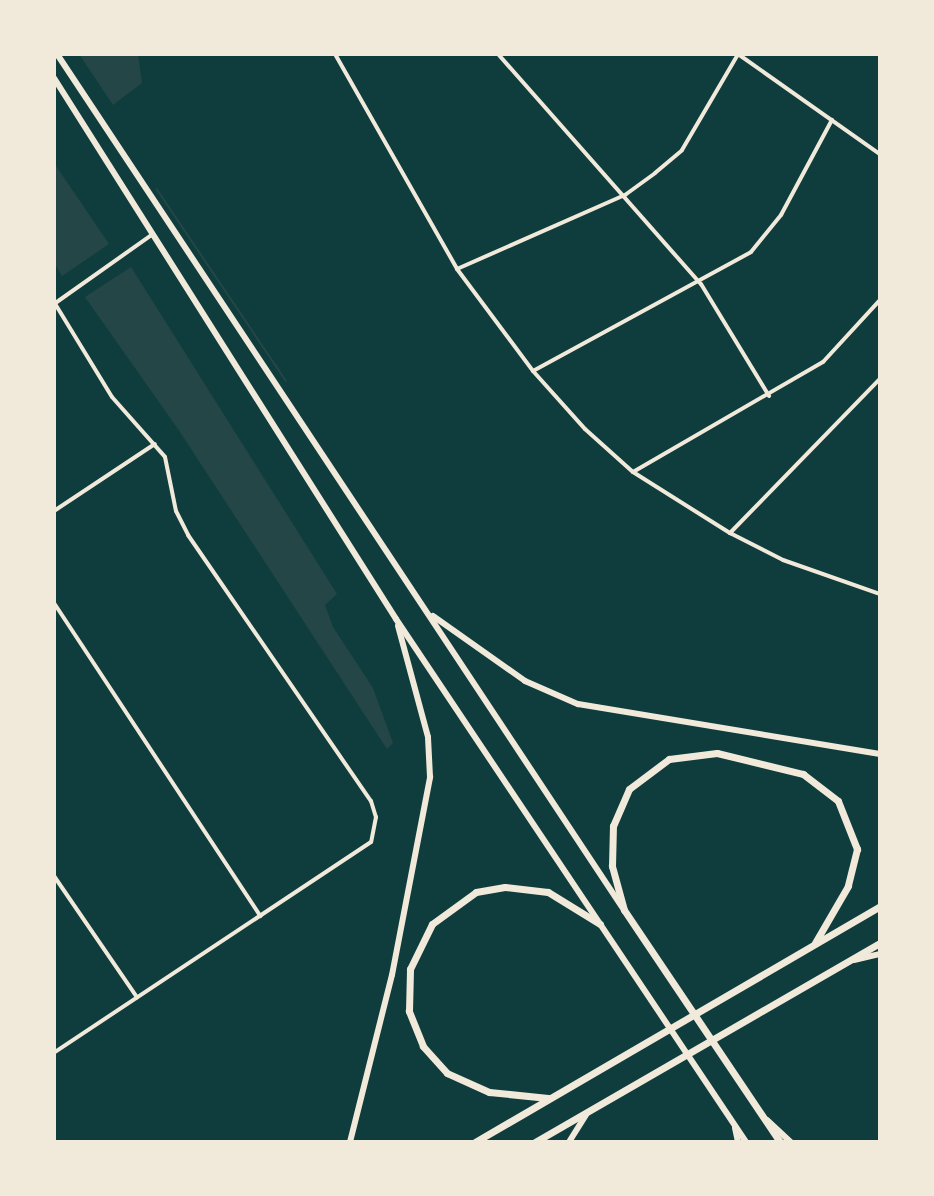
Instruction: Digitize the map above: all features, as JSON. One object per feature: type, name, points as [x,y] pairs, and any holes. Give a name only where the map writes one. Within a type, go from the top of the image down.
[{"type":"main road","points":[[57,54],[780,1142]]},
{"type":"main road","points":[[54,78],[396,619],[746,1142]]},
{"type":"main road","points":[[427,611],[513,674],[578,704],[880,754]]},
{"type":"main road","points":[[350,1142],[392,975],[430,777],[428,737],[396,619]]},
{"type":"main road","points":[[624,910],[612,866],[613,826],[629,789],[669,759],[717,753],[803,774],[838,801],[857,849],[848,886],[815,943]]},
{"type":"main road","points":[[548,1098],[489,1092],[466,1086],[447,1073],[423,1046],[409,1011],[410,969],[432,924],[476,892],[505,887],[548,892],[600,924]]},
{"type":"main road","points":[[475,1142],[880,906]]},
{"type":"main road","points":[[535,1142],[880,943]]},
{"type":"main road","points":[[850,960],[880,954]]},
{"type":"main road","points":[[761,1114],[791,1142]]},
{"type":"main road","points":[[569,1142],[586,1115]]},
{"type":"main road","points":[[734,1124],[738,1142]]},
{"type":"street","points":[[335,54],[457,269],[533,371],[633,472],[730,533],[783,560],[880,594]]},
{"type":"street","points":[[498,54],[701,284],[769,396]]},
{"type":"street","points":[[457,269],[625,195],[682,150],[738,54],[880,154]]},
{"type":"street","points":[[533,371],[701,284],[751,252],[766,234],[832,120]]},
{"type":"street","points":[[54,1053],[371,842],[376,817],[371,801],[188,535],[176,511],[169,464],[112,397],[54,303],[154,233]]},
{"type":"street","points":[[633,472],[823,362],[880,300]]},
{"type":"street","points":[[730,533],[880,379]]},
{"type":"street","points":[[54,511],[155,444]]},
{"type":"street","points":[[54,603],[260,916]]},
{"type":"street","points":[[54,876],[56,885],[137,997]]},
{"type":"shaded area","points":[[79,54],[138,54],[142,83],[113,105]]},
{"type":"shaded area","points":[[54,163],[109,244],[62,276],[54,263]]},
{"type":"shaded area","points":[[157,188],[287,381],[286,382]]},
{"type":"shaded area","points":[[131,267],[337,594],[325,605],[333,627],[373,688],[393,743],[387,749],[178,429],[85,297]]}]
